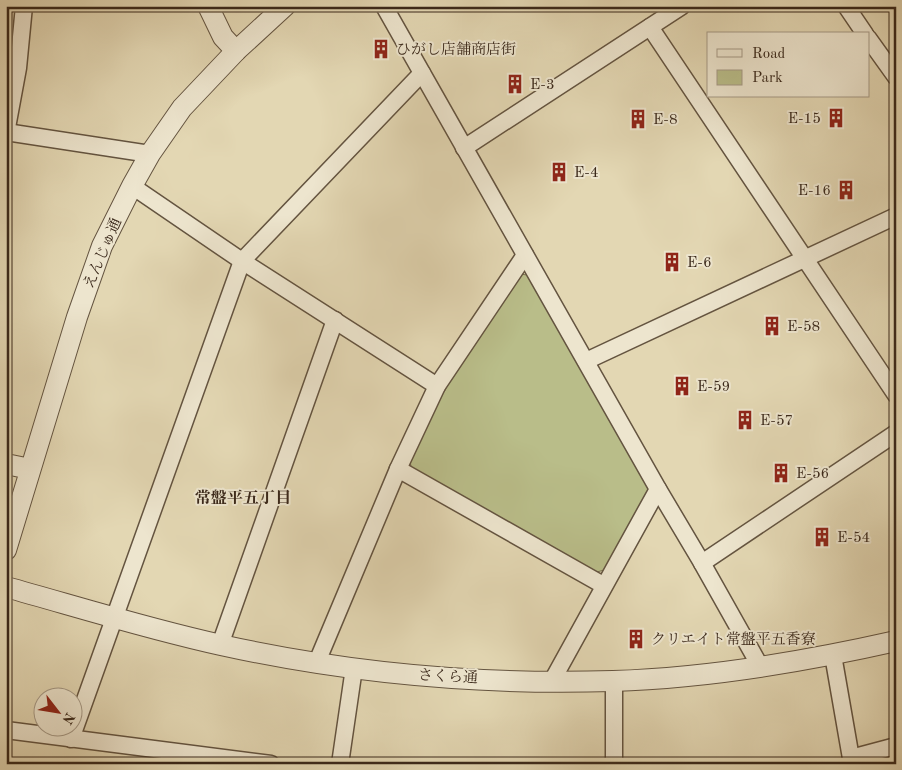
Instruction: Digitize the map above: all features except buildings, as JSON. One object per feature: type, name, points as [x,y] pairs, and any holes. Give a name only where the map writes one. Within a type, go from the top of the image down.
[{"type":"street","points":[[24,6],[12,67],[6,132],[150,154]]},
{"type":"street","points":[[208,6],[223,37],[236,51]]},
{"type":"street","name":"えんじゅ通","points":[[6,550],[76,317],[102,246],[132,186],[150,154],[182,108],[236,51],[285,6]]},
{"type":"street","points":[[384,6],[760,666]]},
{"type":"street","points":[[464,148],[682,6]]},
{"type":"street","points":[[846,6],[864,32]]},
{"type":"street","points":[[650,27],[896,395]]},
{"type":"street","points":[[870,41],[896,77]]},
{"type":"street","points":[[71,739],[242,261],[422,73]]},
{"type":"street","points":[[132,186],[242,261],[437,386]]},
{"type":"street","points":[[586,361],[896,216]]},
{"type":"street","points":[[317,662],[398,469],[437,386],[525,255]]},
{"type":"street","points":[[220,645],[334,320]]},
{"type":"street","points":[[702,563],[896,433]]},
{"type":"street","points":[[6,464],[30,469]]},
{"type":"street","points":[[398,469],[603,585]]},
{"type":"street","points":[[552,680],[603,585],[658,489]]},
{"type":"street","name":"さくら通","points":[[6,587],[115,619],[220,645],[354,668],[419,675],[614,681],[688,675],[760,666],[896,641]]},
{"type":"street","points":[[833,654],[851,761],[896,746]]},
{"type":"street","points":[[340,764],[354,668]]},
{"type":"street","points":[[614,681],[614,764]]},
{"type":"street","points":[[6,730],[271,764]]},
{"type":"green space","points":[[520,274],[527,275],[648,486],[648,491],[604,570],[597,572],[412,470],[410,462],[437,401]]},
{"type":"place","name":"ひがし店舗商店街","points":[[381,49]]},
{"type":"place","name":"E-3","points":[[515,84]]},
{"type":"place","name":"E-15","points":[[836,118]]},
{"type":"place","name":"E-8","points":[[638,119]]},
{"type":"place","name":"E-4","points":[[559,172]]},
{"type":"place","name":"E-16","points":[[846,190]]},
{"type":"place","name":"E-6","points":[[672,262]]},
{"type":"place","name":"E-58","points":[[772,326]]},
{"type":"place","name":"E-59","points":[[682,386]]},
{"type":"place","name":"E-57","points":[[745,420]]},
{"type":"place","name":"E-56","points":[[781,473]]},
{"type":"place","name":"E-54","points":[[822,537]]},
{"type":"place","name":"クリエイト常盤平五香寮","points":[[636,639]]},
{"type":"district","name":"常盤平五丁目","points":[[243,497]]}]
